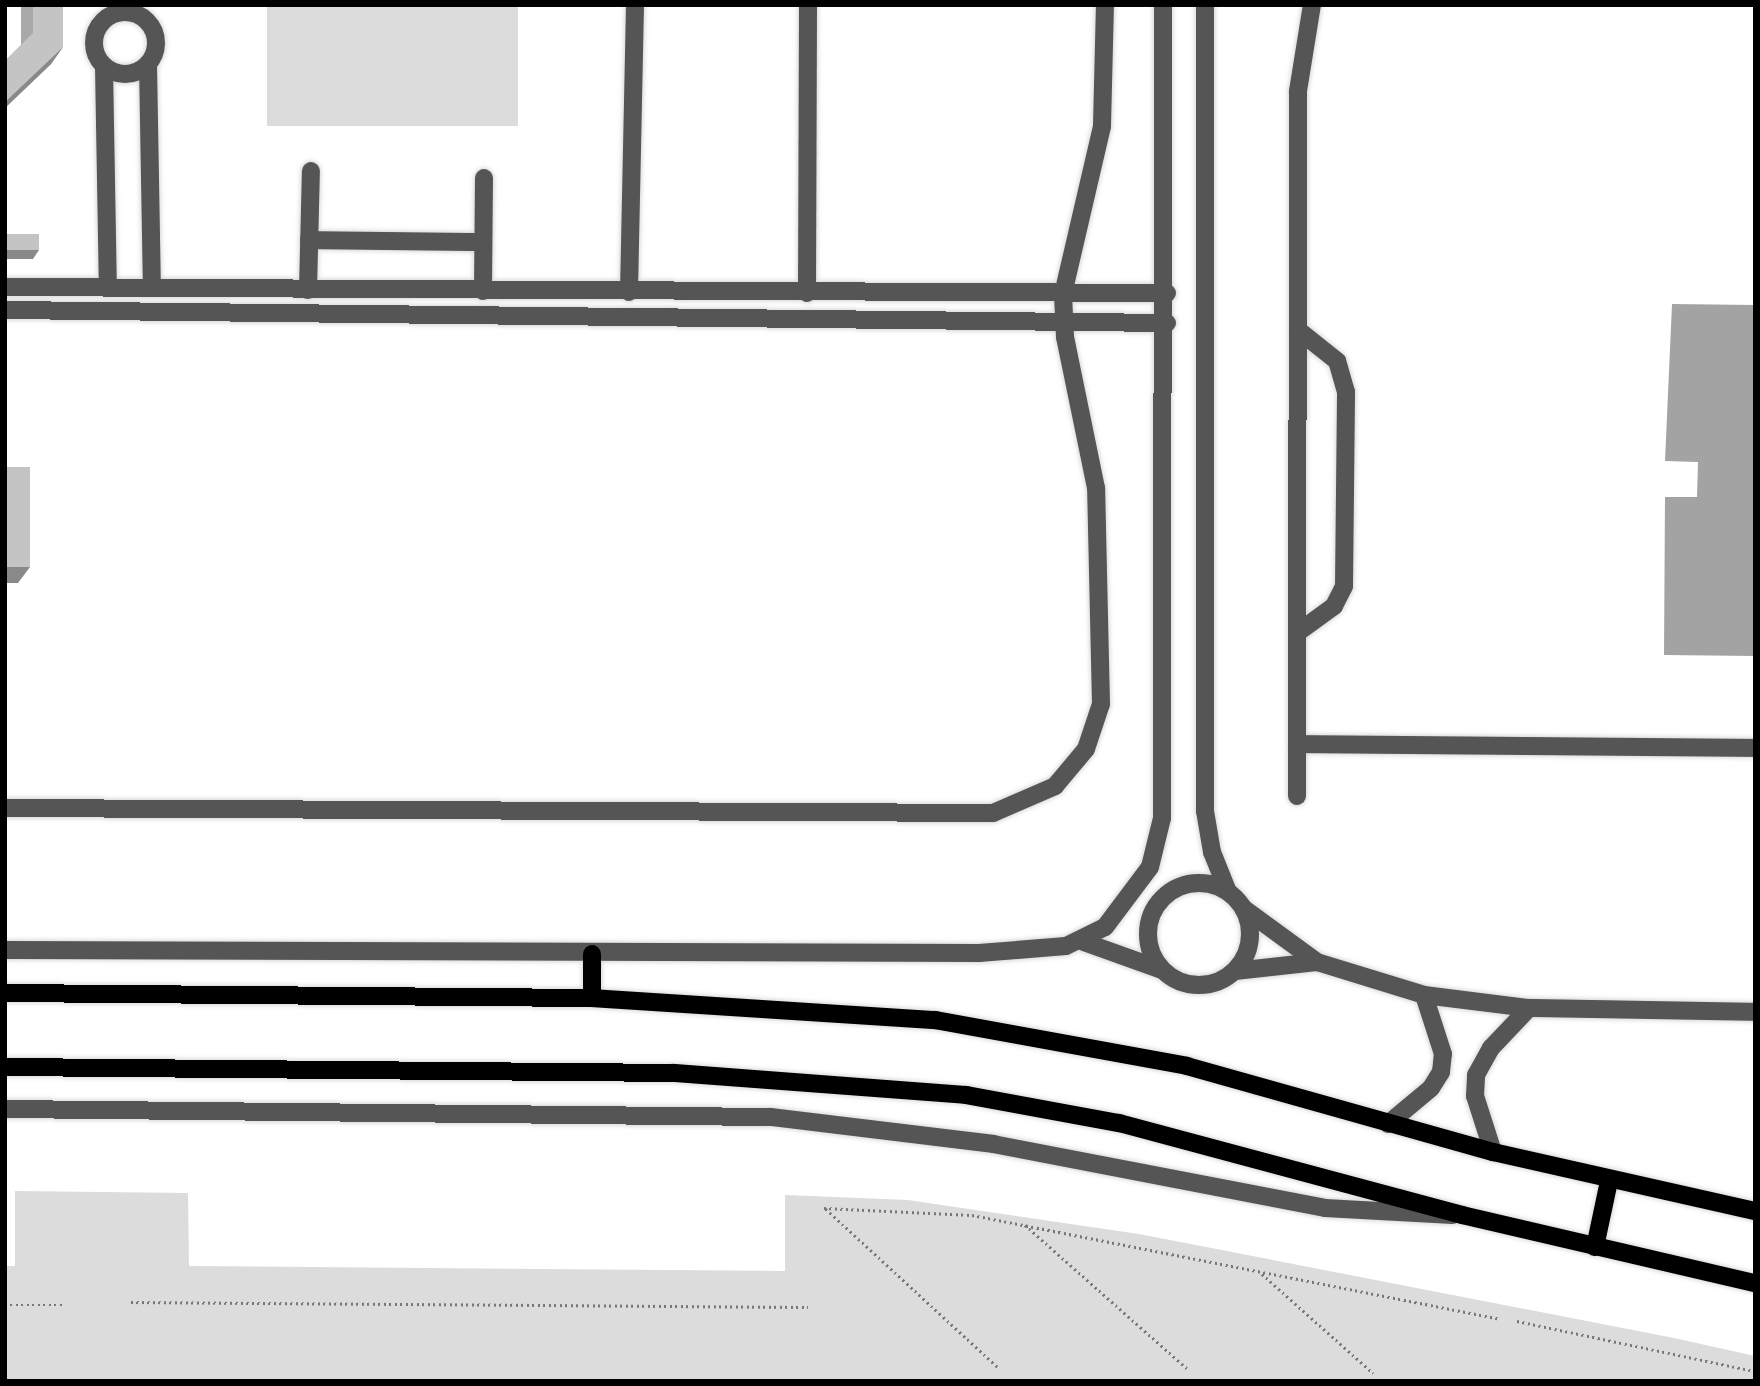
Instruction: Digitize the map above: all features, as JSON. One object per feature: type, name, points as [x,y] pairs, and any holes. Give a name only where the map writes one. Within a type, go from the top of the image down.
[{"type":"main road","points":[[592,954],[592,998]]},
{"type":"main road","points":[[5,993],[592,998],[848,1010],[1022,1032],[1187,1066],[1493,1152],[1609,1181],[1755,1211]]},
{"type":"main road","points":[[5,1067],[674,1073],[893,1086],[1119,1123],[1462,1216],[1755,1283]]},
{"type":"main road","points":[[1595,1247],[1609,1181]]},
{"type":"street","points":[[629,292],[635,5]]},
{"type":"street","points":[[807,293],[808,5]]},
{"type":"street","points":[[5,808],[993,813],[1026,803],[1078,762],[1101,704],[1096,488],[1063,321],[1063,294],[1102,127],[1105,5]]},
{"type":"street","points":[[1084,942],[1138,890],[1158,843],[1163,798],[1167,293],[1163,5]]},
{"type":"street","points":[[1205,5],[1205,811],[1228,892],[1243,908],[1317,962],[1424,995],[1529,1008],[1755,1012]]},
{"type":"street","points":[[1297,796],[1298,91],[1312,5]]},
{"type":"street","points":[[108,288],[104,66],[94,38],[105,12],[148,13],[156,47],[148,64],[152,288]]},
{"type":"street","points":[[104,66],[125,74],[148,64]]},
{"type":"street","points":[[309,290],[311,171]]},
{"type":"street","points":[[483,291],[484,178]]},
{"type":"street","points":[[309,240],[483,242]]},
{"type":"street","points":[[5,287],[1167,293]]},
{"type":"street","points":[[5,310],[1167,323]]},
{"type":"street","points":[[1297,633],[1334,606],[1344,586],[1346,392],[1337,362],[1298,330]]},
{"type":"street","points":[[1297,744],[1755,748]]},
{"type":"street","points":[[1162,970],[1148,939],[1159,903],[1195,884],[1228,892]]},
{"type":"street","points":[[1138,890],[1159,903]]},
{"type":"street","points":[[1235,971],[1250,941],[1243,908]]},
{"type":"street","points":[[5,950],[592,954],[979,953],[1084,942],[1162,970],[1181,982],[1204,985],[1235,971],[1317,962]]},
{"type":"street","points":[[1388,1124],[1431,1088],[1441,1072],[1443,1054],[1424,995]]},
{"type":"street","points":[[1493,1152],[1475,1096],[1476,1075],[1491,1048],[1529,1008]]},
{"type":"street","points":[[5,1110],[762,1116],[993,1144],[1313,1206],[1462,1216]]},
{"type":"path","points":[[997,1367],[824,1208],[928,1209],[1025,1225],[1501,1319]]},
{"type":"path","points":[[1025,1225],[1189,1370]]},
{"type":"path","points":[[1259,1272],[1373,1373]]},
{"type":"path","points":[[131,1302],[808,1307]]},
{"type":"path","points":[[5,1305],[65,1305]]},
{"type":"path","points":[[1517,1321],[1755,1371]]},
{"type":"shaded area","points":[[267,5],[518,5],[518,126],[267,126]]},
{"type":"shaded area","points":[[1672,304],[1755,305],[1755,656],[1664,655],[1665,497],[1697,497],[1698,462],[1665,461]]},
{"type":"shaded area","points":[[15,1191],[188,1193],[189,1266],[785,1271],[785,1195],[908,1200],[1139,1234],[1674,1338],[1755,1356],[1755,1381],[5,1381],[5,1266],[15,1266]]},
{"type":"building","points":[[33,5],[63,5],[63,47],[5,102],[5,61],[33,33]]},
{"type":"building","points":[[5,234],[39,234],[39,250],[5,250]]},
{"type":"building","points":[[5,467],[30,467],[30,567],[5,567]]}]
